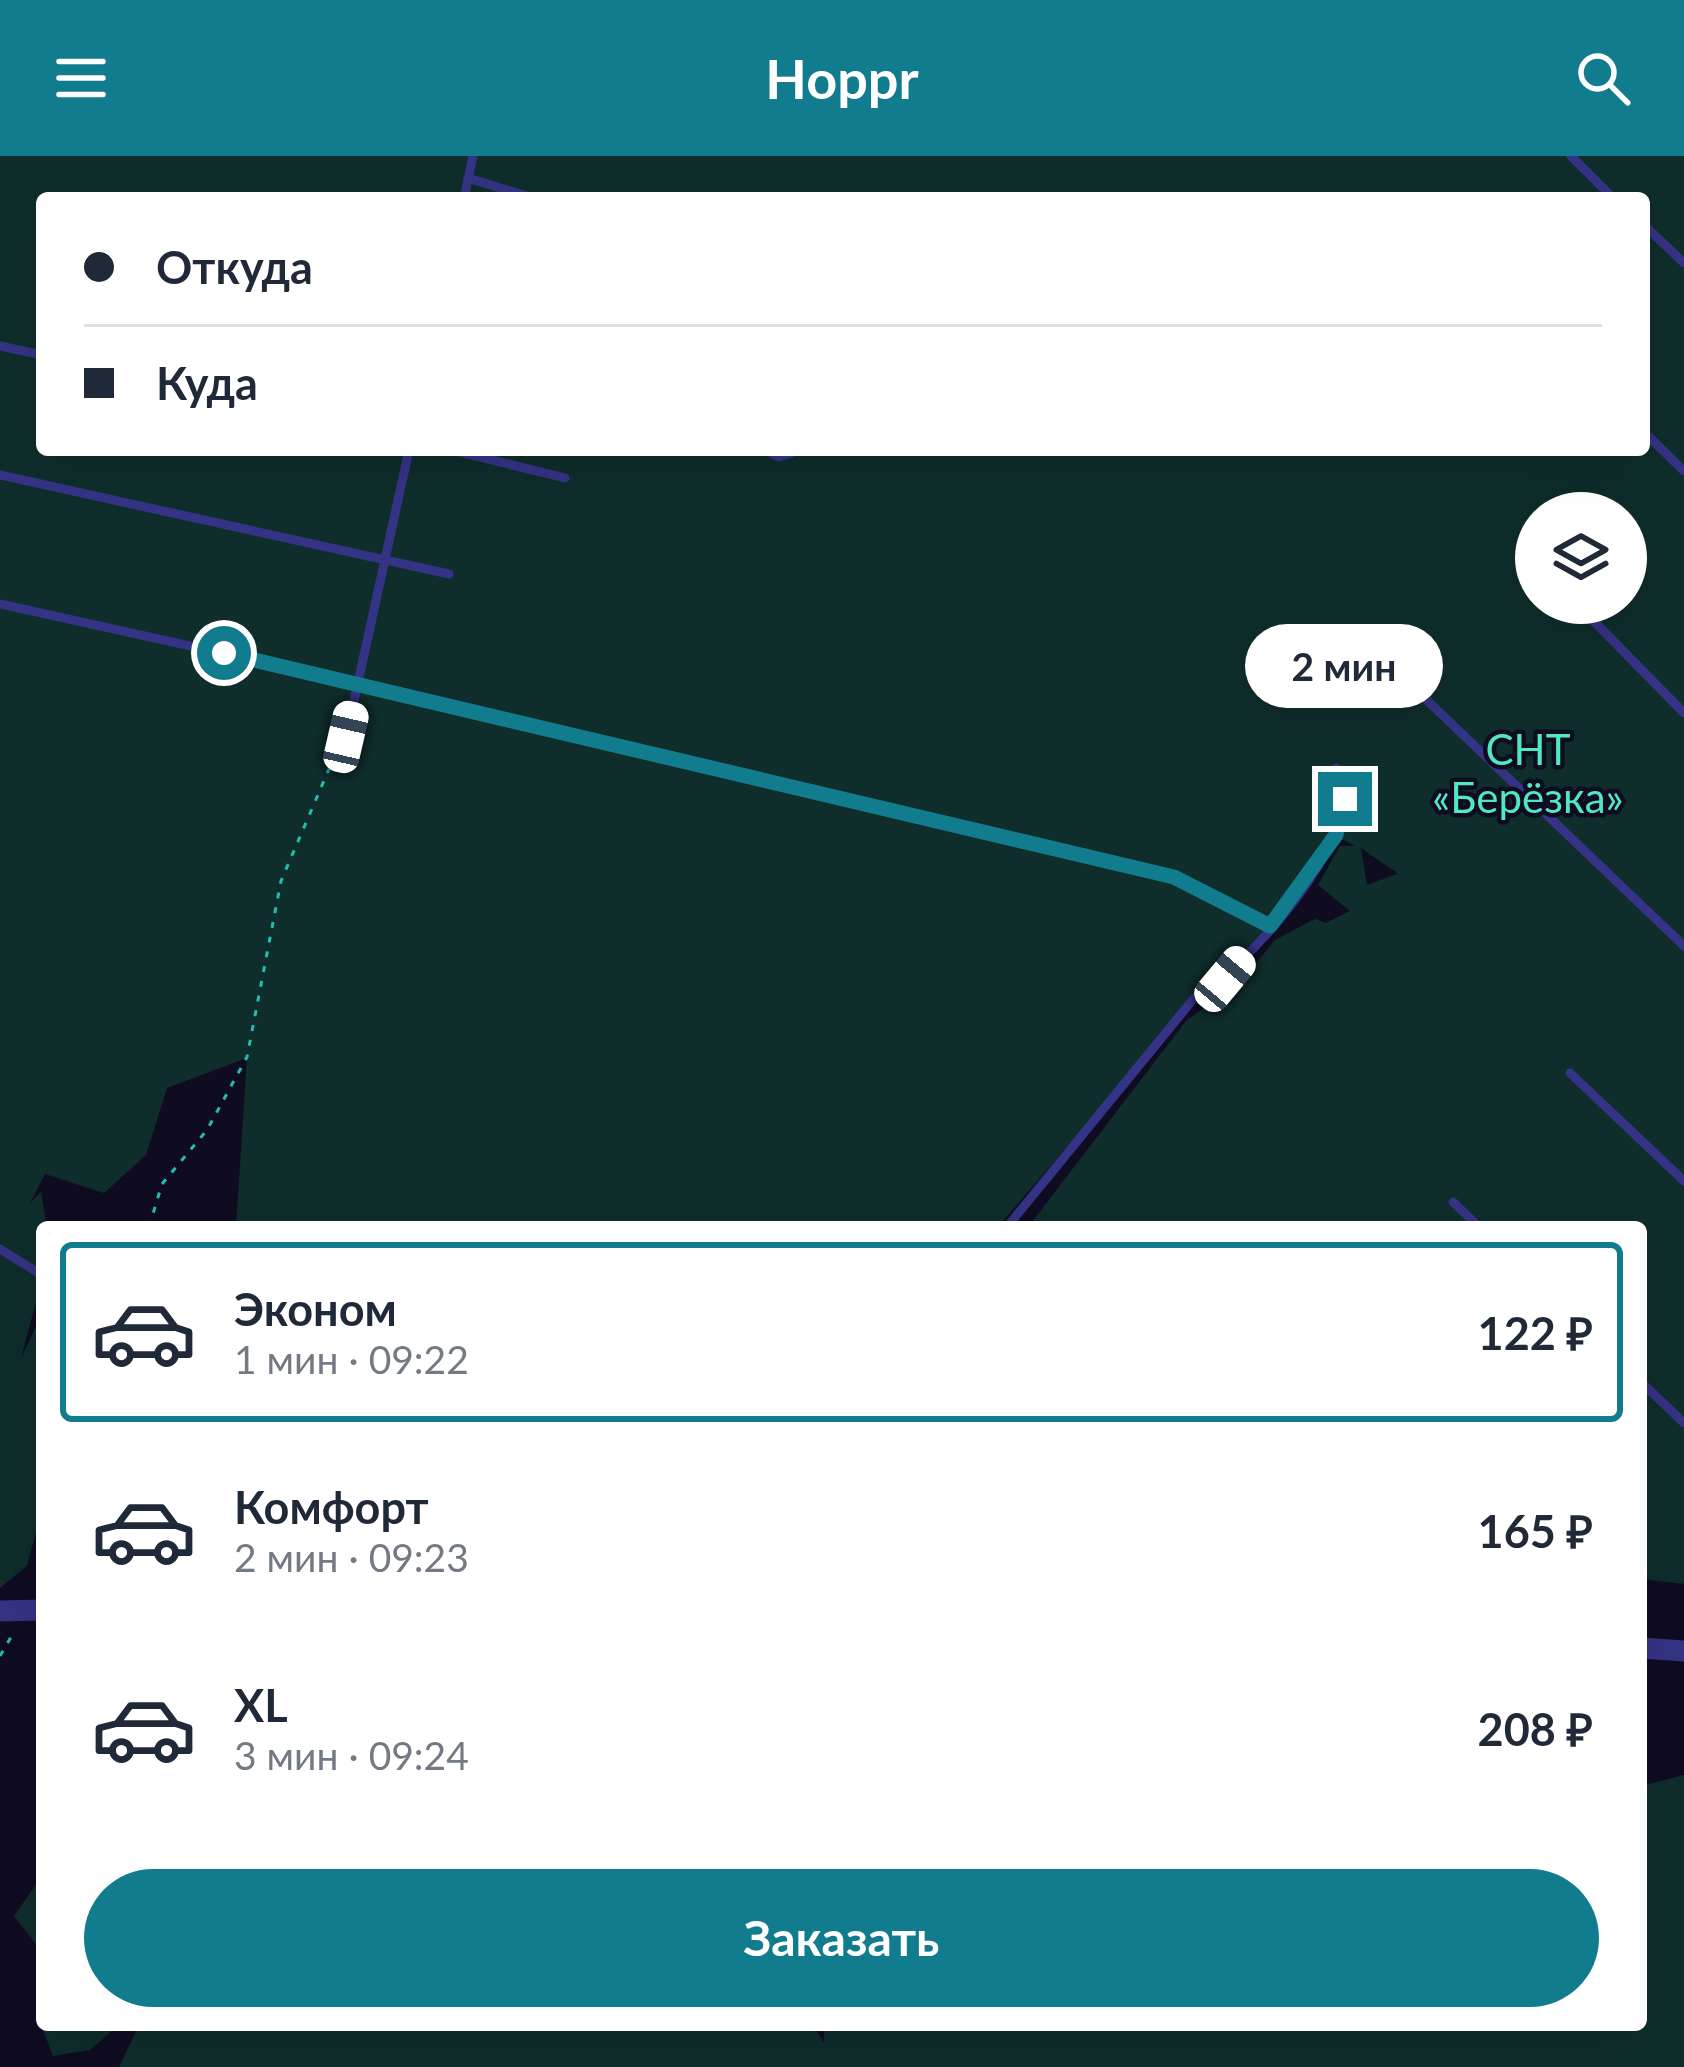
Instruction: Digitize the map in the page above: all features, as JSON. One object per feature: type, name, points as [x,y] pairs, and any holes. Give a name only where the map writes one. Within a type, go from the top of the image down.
[{"type":"street","points":[[0,1611],[34,1610]]},
{"type":"street","points":[[1647,1648],[1684,1651]]},
{"type":"lane","points":[[465,192],[473,156]]},
{"type":"lane","points":[[1571,156],[1607,192]]},
{"type":"lane","points":[[468,178],[514,192]]},
{"type":"lane","points":[[1650,231],[1684,263]]},
{"type":"lane","points":[[0,346],[36,354]]},
{"type":"lane","points":[[1650,438],[1684,471]]},
{"type":"lane","points":[[335,757],[346,737],[408,456]]},
{"type":"lane","points":[[475,456],[565,478]]},
{"type":"lane","points":[[0,475],[449,574]]},
{"type":"lane","points":[[0,604],[358,683],[1174,877],[1270,926]]},
{"type":"lane","points":[[1597,624],[1684,713]]},
{"type":"lane","points":[[1412,686],[1684,946]]},
{"type":"lane","points":[[1012,1221],[1196,997],[1225,979],[1270,926],[1336,835],[1345,799],[1336,768]]},
{"type":"lane","points":[[1570,1073],[1684,1181]]},
{"type":"lane","points":[[1453,1202],[1473,1221]]},
{"type":"lane","points":[[0,1249],[36,1271]]},
{"type":"lane","points":[[1647,1388],[1684,1424]]},
{"type":"path","points":[[151,1221],[162,1184],[208,1130],[247,1057],[281,881],[335,757]]},
{"type":"path","points":[[0,1656],[34,1610]]},
{"type":"green space","name":"СНТ «Берёзка»","points":[[0,156],[1684,156],[1684,1584],[1647,1580],[1647,1221],[1033,1221],[1186,1021],[1242,980],[1275,940],[1315,919],[1326,923],[1350,911],[1318,885],[1340,846],[1355,846],[1336,836],[1256,945],[1195,997],[1003,1221],[236,1221],[247,1058],[167,1088],[146,1155],[104,1193],[45,1174],[30,1203],[41,1192],[46,1221],[36,1221],[36,1302],[21,1358],[36,1327],[36,1532],[27,1566],[0,1588]],"holes":[[[1361,848],[1397,873],[1367,885]]]},
{"type":"green space","points":[[1684,1775],[1684,2067],[119,2067],[136,2031],[817,2031],[824,2043],[824,2031],[1647,2031],[1647,1784]]},
{"type":"green space","points":[[36,1885],[36,1944],[14,1916]]},
{"type":"green space","points":[[43,2031],[111,2031],[90,2050],[53,2056]]},
{"type":"route","points":[[224,653],[1174,877],[1270,926],[1296,898],[1336,835],[1345,799]]}]
